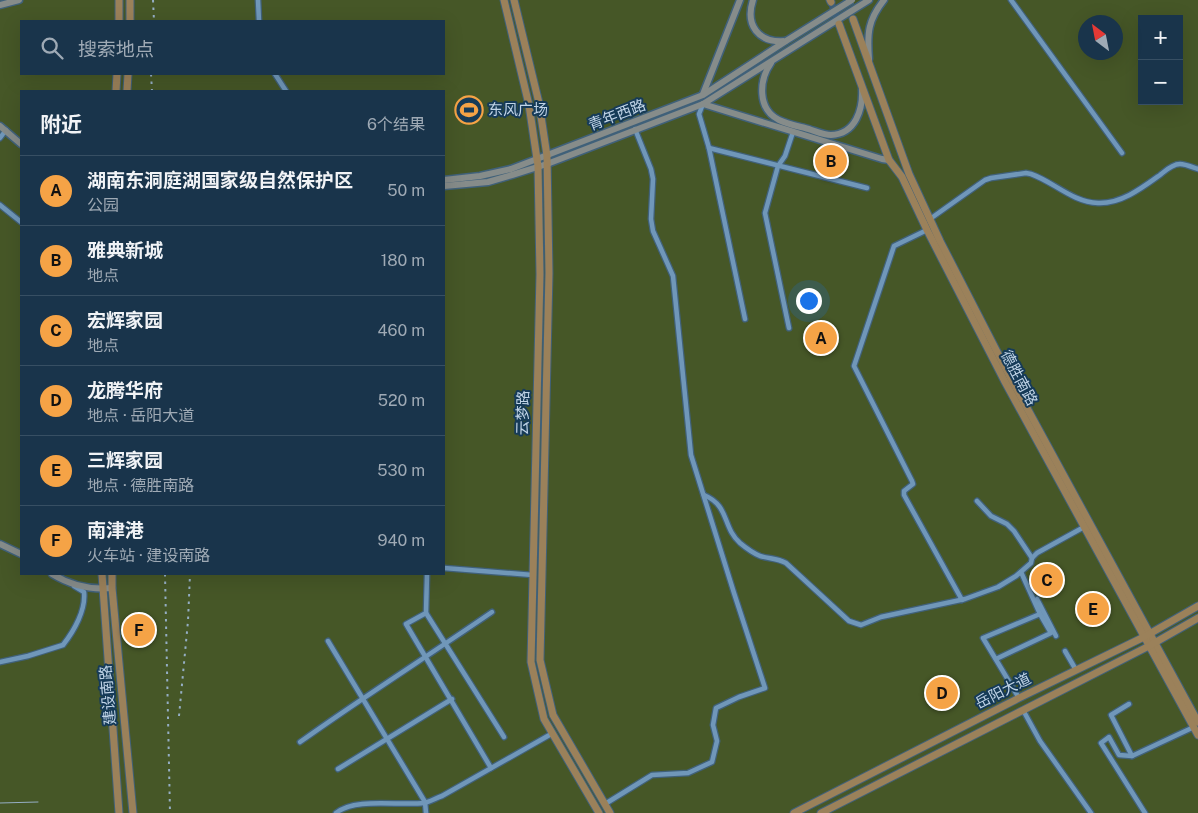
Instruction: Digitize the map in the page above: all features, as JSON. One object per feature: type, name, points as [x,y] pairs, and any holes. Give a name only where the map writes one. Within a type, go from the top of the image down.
[{"type":"main road","points":[[0,4],[19,0]]},
{"type":"main road","points":[[119,0],[119,20]]},
{"type":"main road","points":[[130,0],[130,20]]},
{"type":"main road","name":"云梦路","points":[[504,0],[529,105],[538,163],[540,274],[531,662],[544,719],[599,813]]},
{"type":"main road","points":[[514,0],[539,103],[547,160],[549,273],[540,660],[553,716],[610,813]]},
{"type":"main road","points":[[703,95],[740,0]]},
{"type":"main road","points":[[753,0],[750,18],[757,32],[771,40],[786,41]]},
{"type":"main road","name":"青年西路","points":[[547,160],[703,95],[852,0]]},
{"type":"main road","name":"青年西路","points":[[445,186],[488,182],[703,104],[869,0]]},
{"type":"main road","points":[[870,67],[867,40],[869,28],[871,19],[884,0]]},
{"type":"main road","name":"德胜南路","points":[[852,19],[909,174],[930,219],[1009,375],[1196,725],[1198,734]]},
{"type":"main road","name":"德胜南路","points":[[839,24],[889,160],[902,177],[1004,380],[1084,527],[1147,635]]},
{"type":"main road","points":[[772,60],[763,75],[761,85],[762,95],[770,113],[778,120],[825,134],[832,135],[846,130],[857,119],[862,107],[861,83]]},
{"type":"main road","points":[[116,90],[117,75]]},
{"type":"main road","points":[[127,90],[128,75]]},
{"type":"main road","points":[[703,104],[889,160]]},
{"type":"main road","points":[[3,128],[20,143]]},
{"type":"main road","name":"青年西路","points":[[445,180],[480,176],[538,163]]},
{"type":"main road","points":[[0,544],[20,554]]},
{"type":"main road","points":[[54,575],[66,582],[102,589],[112,588]]},
{"type":"main road","name":"建设南路","points":[[102,575],[119,813]]},
{"type":"main road","name":"建设南路","points":[[112,575],[133,813]]},
{"type":"main road","name":"岳阳大道","points":[[794,813],[1147,635],[1198,606]]},
{"type":"main road","name":"岳阳大道","points":[[822,813],[1152,644],[1198,618]]},
{"type":"street","points":[[258,0],[259,20]]},
{"type":"street","points":[[1011,0],[1122,153]]},
{"type":"street","points":[[276,75],[285,90]]},
{"type":"street","points":[[703,104],[699,114],[709,148],[745,319]]},
{"type":"street","points":[[0,138],[3,128]]},
{"type":"street","points":[[605,804],[652,775],[688,774],[712,762],[717,741],[713,725],[716,708],[765,688],[689,445],[673,276],[653,231],[651,218],[653,179],[651,169],[635,129]]},
{"type":"street","points":[[789,328],[765,213],[778,166],[785,156],[792,132]]},
{"type":"street","points":[[709,148],[867,188]]},
{"type":"street","points":[[930,219],[991,178],[1031,174],[1080,199],[1097,203],[1116,201],[1126,197],[1174,166],[1180,164],[1198,169]]},
{"type":"street","points":[[0,205],[20,221]]},
{"type":"street","points":[[927,230],[894,246],[854,366],[912,481],[913,484],[904,491],[904,495],[962,600]]},
{"type":"street","points":[[704,495],[719,505],[735,538],[741,544],[754,553],[780,559],[786,563],[849,621],[861,626],[881,617],[962,600],[998,587],[1021,572],[1031,563],[1032,558],[1084,527]]},
{"type":"street","points":[[977,502],[991,516],[1007,524],[1014,531],[1032,558]]},
{"type":"street","points":[[445,568],[533,575]]},
{"type":"street","points":[[996,659],[1051,633],[1021,572]]},
{"type":"street","points":[[1021,572],[1056,636]]},
{"type":"street","points":[[427,575],[426,613],[504,737]]},
{"type":"street","points":[[0,662],[28,656],[63,645],[80,616],[85,602],[84,592],[66,582]]},
{"type":"street","points":[[300,742],[362,697],[426,657],[492,612]]},
{"type":"street","points":[[426,613],[406,624],[491,768]]},
{"type":"street","points":[[1019,698],[983,638],[1040,614]]},
{"type":"street","points":[[328,641],[425,802],[426,813]]},
{"type":"street","points":[[1065,651],[1076,670]]},
{"type":"street","points":[[338,769],[452,699]]},
{"type":"street","points":[[1129,704],[1110,715],[1132,756]]},
{"type":"street","points":[[1023,710],[1040,741],[1091,813]]},
{"type":"street","points":[[1145,813],[1101,743],[1109,737],[1120,755],[1132,756],[1196,725]]},
{"type":"street","points":[[336,813],[344,807],[378,803],[425,802],[442,796],[552,733]]},
{"type":"green space","points":[[0,0],[1198,0],[1198,813],[0,813]]},
{"type":"tunnel","points":[[831,2],[839,24]]},
{"type":"tram line","points":[[0,803],[38,802]]},
{"type":"railway","points":[[153,0],[154,20]]},
{"type":"railway","points":[[151,75],[152,90]]},
{"type":"railway","points":[[165,575],[170,813]]},
{"type":"railway","points":[[179,716],[188,621],[190,575]]},
{"type":"place","name":"东风广场","points":[[469,110]]},
{"type":"place","name":"雅典新城","points":[[831,161]]},
{"type":"place","name":"湖南东洞庭湖国家级自然保护区","points":[[821,338]]},
{"type":"place","name":"宏辉家园","points":[[1047,580]]},
{"type":"place","name":"三辉家园","points":[[1093,609]]},
{"type":"place","name":"南津港","points":[[139,630]]},
{"type":"place","name":"龙腾华府","points":[[942,693]]}]
